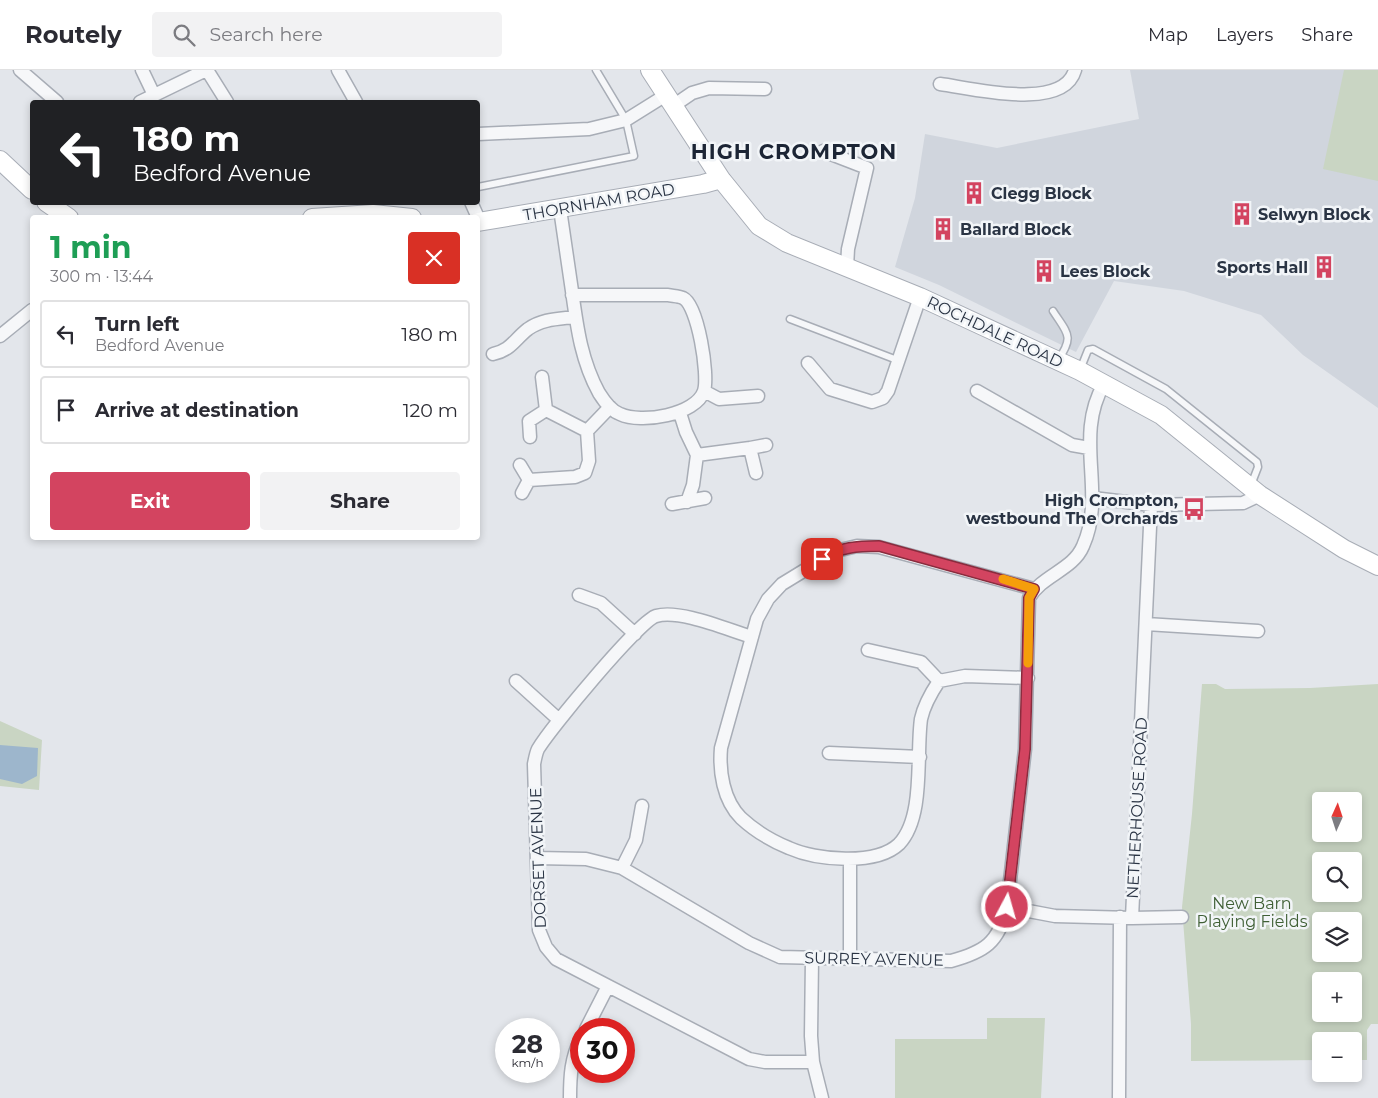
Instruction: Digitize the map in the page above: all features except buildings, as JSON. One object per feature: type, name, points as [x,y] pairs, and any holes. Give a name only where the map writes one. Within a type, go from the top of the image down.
[{"type":"main road","name":"ROCHDALE ROAD","points":[[650,70],[721,179],[759,226],[786,243],[920,296],[1080,372],[1161,415],[1255,491],[1344,549],[1378,566]]},
{"type":"main road","points":[[0,160],[30,183]]},
{"type":"main road","name":"THORNHAM ROAD","points":[[480,222],[721,179]]},
{"type":"main road","points":[[50,205],[65,215]]},
{"type":"main road","points":[[358,215],[383,215]]},
{"type":"street","points":[[20,70],[56,100]]},
{"type":"street","points":[[142,70],[154,95]]},
{"type":"street","points":[[144,100],[206,70],[226,100]]},
{"type":"street","points":[[338,70],[355,100]]},
{"type":"street","points":[[940,84],[1033,96],[1068,84],[1075,70]]},
{"type":"street","points":[[480,134],[589,129],[626,120],[669,101],[709,88],[765,89]]},
{"type":"street","points":[[823,151],[867,168],[848,249],[847,267]]},
{"type":"street","points":[[560,209],[578,341],[589,371],[610,407],[619,414],[635,419],[680,413],[693,405],[704,391],[705,376],[697,318],[684,298],[668,295],[572,295]]},
{"type":"street","points":[[808,363],[830,389],[872,402],[883,398],[888,392],[897,360],[920,296]]},
{"type":"street","points":[[0,336],[30,312]]},
{"type":"street","points":[[493,354],[505,352],[528,330],[542,321],[574,316]]},
{"type":"street","points":[[542,377],[546,410]]},
{"type":"street","points":[[1028,678],[965,676],[939,681],[929,697],[922,718],[914,812],[908,831],[898,845],[878,855],[850,859],[791,849],[762,835],[740,817],[726,792],[719,768],[721,748],[757,620],[768,599],[782,584],[836,551],[857,546],[879,546],[1034,589],[1067,567],[1083,547],[1090,524],[1093,498],[1089,448],[1092,412],[1104,384]]},
{"type":"street","points":[[704,391],[719,398],[758,396]]},
{"type":"street","points":[[977,391],[1072,445],[1089,448]]},
{"type":"street","points":[[529,480],[575,477],[585,473],[589,461],[587,431],[610,407]]},
{"type":"street","points":[[546,410],[587,431]]},
{"type":"street","points":[[530,437],[529,421],[546,410]]},
{"type":"street","points":[[680,413],[686,432],[697,455],[693,485],[687,502]]},
{"type":"street","points":[[697,455],[766,445]]},
{"type":"street","points":[[750,448],[756,473]]},
{"type":"street","points":[[520,465],[529,480]]},
{"type":"street","points":[[522,493],[529,480]]},
{"type":"street","points":[[1093,498],[1151,506],[1243,503],[1255,491]]},
{"type":"street","points":[[672,504],[705,498]]},
{"type":"street","name":"NETHERHOUSE ROAD","points":[[1119,1098],[1126,918],[1146,624],[1151,506]]},
{"type":"street","name":"SURREY AVENUE","points":[[537,858],[586,859],[622,868],[749,943],[780,956],[812,959],[951,961],[973,955],[991,944],[1004,922],[1007,907],[1025,749],[1029,598],[1034,589]]},
{"type":"street","points":[[579,595],[601,603],[635,634]]},
{"type":"street","name":"DORSET AVENUE","points":[[752,637],[673,614],[655,616],[635,634],[558,719],[536,751],[534,764],[539,930],[546,947],[556,959],[749,1058],[765,1062],[813,1062]]},
{"type":"street","points":[[1146,624],[1258,631]]},
{"type":"street","points":[[868,650],[921,662],[939,681]]},
{"type":"street","points":[[516,681],[558,719]]},
{"type":"street","points":[[829,753],[920,757]]},
{"type":"street","points":[[622,868],[636,840],[642,806]]},
{"type":"street","points":[[850,859],[850,959]]},
{"type":"street","points":[[1007,907],[1055,916],[1182,917]]},
{"type":"street","points":[[812,959],[811,1036],[813,1062],[822,1098]]},
{"type":"street","points":[[592,1018],[608,986]]},
{"type":"street","points":[[570,1083],[570,1098]]},
{"type":"lane","points":[[480,187],[634,156],[626,120],[596,70]]},
{"type":"lane","points":[[1053,311],[1067,334],[1068,340],[1068,347],[1057,361]]},
{"type":"lane","points":[[790,319],[897,360]]},
{"type":"lane","points":[[1080,372],[1088,350],[1093,349],[1166,389],[1257,462],[1255,491]]},
{"type":"shaded area","points":[[1130,70],[1378,70],[1378,408],[1303,355],[1261,315],[1184,291],[1114,281],[1076,352],[939,285],[895,267],[915,198],[925,134],[997,148],[1139,119]]},
{"type":"green space","points":[[1344,70],[1378,70],[1378,181],[1323,169]]},
{"type":"green space","name":"New Barn Playing Fields","points":[[1202,684],[1216,684],[1225,689],[1310,688],[1378,684],[1378,1024],[1371,1024],[1367,1030],[1367,1060],[1362,1060],[1362,1032],[1312,1032],[1312,1060],[1191,1061],[1191,1024],[1182,907],[1192,814]]},
{"type":"green space","points":[[0,721],[42,740],[39,790],[0,786]]},
{"type":"green space","points":[[987,1018],[1045,1018],[1041,1098],[895,1098],[895,1039],[987,1039]]},
{"type":"water","points":[[0,745],[38,748],[37,776],[22,784],[0,779]]},
{"type":"slow traffic","points":[[1003,579],[1034,589],[1029,598],[1028,663]]},
{"type":"place","name":"Clegg Block","points":[[974,193]]},
{"type":"place","name":"Selwyn Block","points":[[1242,214]]},
{"type":"place","name":"Ballard Block","points":[[943,229]]},
{"type":"place","name":"Sports Hall","points":[[1324,267]]},
{"type":"place","name":"Lees Block","points":[[1044,271]]},
{"type":"place","name":"High Crompton, westbound The Orchards","points":[[1194,509]]},
{"type":"district","name":"HIGH CROMPTON","points":[[794,151]]},
{"type":"route","points":[[822,559],[836,551],[857,546],[879,546],[1034,589],[1029,598],[1028,613],[1025,749],[1007,907]]}]
